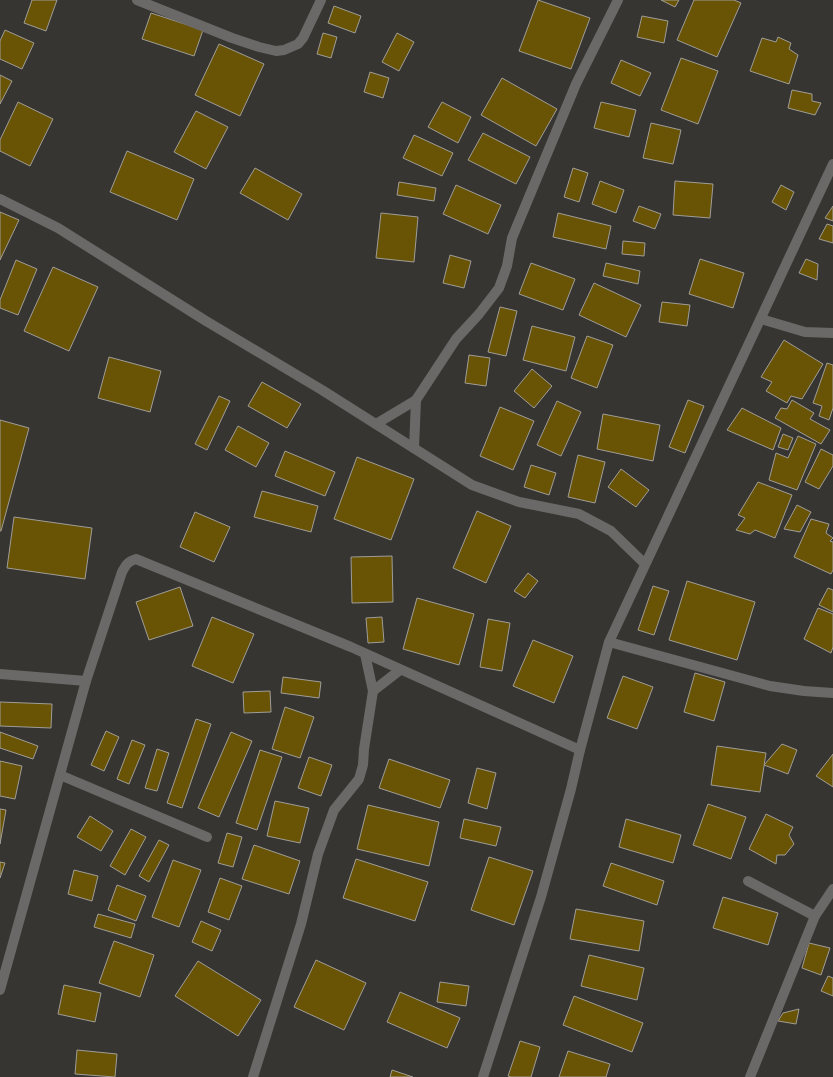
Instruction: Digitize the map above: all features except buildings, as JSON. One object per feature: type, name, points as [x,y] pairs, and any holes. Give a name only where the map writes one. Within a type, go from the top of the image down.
[{"type":"street","points":[[137,0],[232,38],[276,51],[284,50],[298,44],[303,38],[321,0]]},
{"type":"street","points":[[376,424],[416,400],[456,339],[480,314],[499,288],[507,266],[512,238],[576,84],[618,0]]},
{"type":"street","points":[[483,1077],[541,897],[572,789],[580,750],[609,642],[833,164]]},
{"type":"street","points":[[0,199],[58,228],[206,321],[322,390],[472,485],[519,502],[579,514],[611,531],[645,564]]},
{"type":"street","points":[[761,319],[805,332],[833,333]]},
{"type":"street","points":[[414,448],[416,400]]},
{"type":"street","points":[[0,990],[86,681],[122,572],[126,564],[130,561],[136,559],[365,654],[580,750]]},
{"type":"street","points":[[609,642],[770,686],[804,691],[833,693]]},
{"type":"street","points":[[253,1077],[301,924],[318,854],[334,810],[359,779],[363,765],[372,691],[365,654]]},
{"type":"street","points":[[372,691],[400,670]]},
{"type":"street","points":[[0,674],[86,681]]},
{"type":"street","points":[[60,775],[207,837]]},
{"type":"street","points":[[748,881],[815,916]]},
{"type":"street","points":[[750,1077],[815,916],[833,889]]}]
